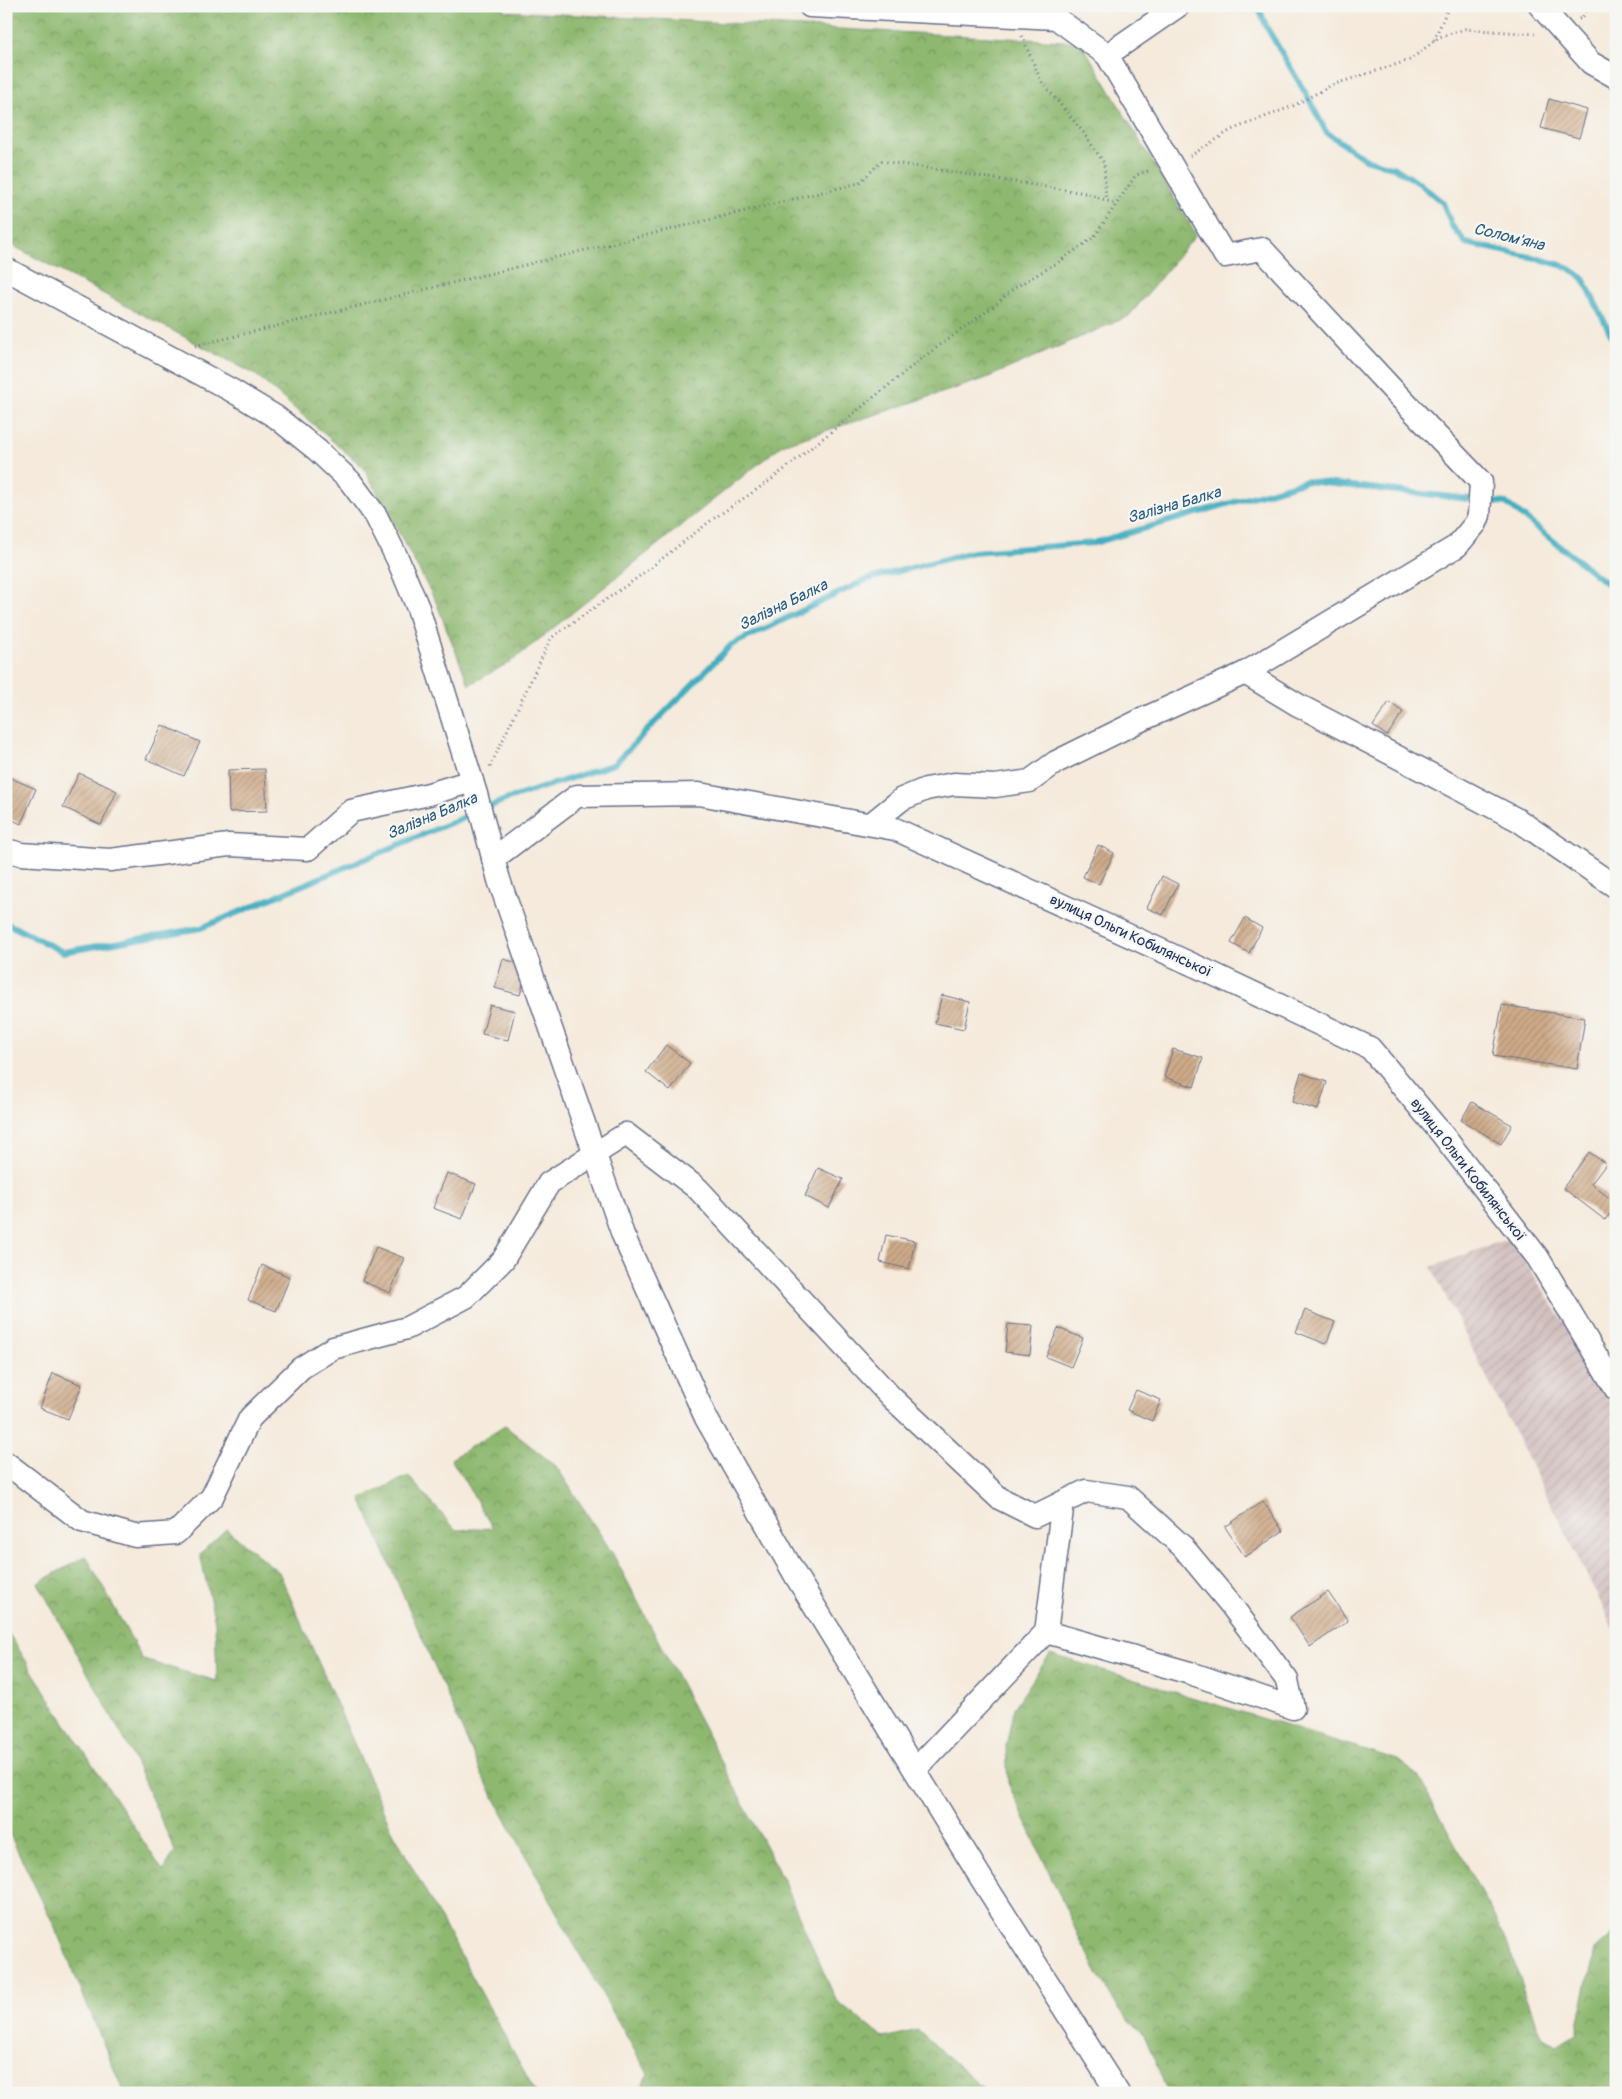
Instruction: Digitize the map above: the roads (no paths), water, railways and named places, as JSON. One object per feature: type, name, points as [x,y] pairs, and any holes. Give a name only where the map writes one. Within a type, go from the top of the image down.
[{"type":"street","points":[[810,6],[1056,18],[1107,55],[1225,256],[1262,248],[1393,390],[1473,473],[1481,482],[1482,487],[1479,515],[1471,530],[1457,546],[1245,674],[1056,762],[1030,781],[996,786],[954,784],[926,789],[902,799],[871,824]]},
{"type":"street","points":[[1107,55],[1178,6]]},
{"type":"street","points":[[1540,6],[1591,63],[1616,77]]},
{"type":"street","points":[[6,269],[231,390],[276,418],[317,450],[350,481],[376,516],[394,551],[418,608],[475,791],[492,857],[623,1234],[706,1418],[797,1578],[1118,2093]]},
{"type":"street","points":[[1245,674],[1298,705],[1518,820],[1616,887]]},
{"type":"street","points":[[6,850],[21,854],[110,860],[229,846],[308,849],[351,811],[429,794],[475,791]]},
{"type":"street","name":"вулиця Ольги Кобилянської","points":[[492,857],[577,796],[699,794],[895,829],[1211,973],[1370,1048],[1442,1134],[1538,1258],[1616,1389]]},
{"type":"street","points":[[6,1463],[82,1521],[135,1536],[176,1533],[212,1498],[250,1418],[301,1368],[333,1348],[407,1328],[466,1297],[503,1260],[549,1183],[626,1134],[698,1189],[891,1397],[999,1498],[1034,1516],[1086,1491],[1128,1497],[1183,1547],[1231,1605],[1287,1680],[1293,1708],[1190,1673],[1046,1632]]},
{"type":"street","points":[[915,1770],[1046,1632],[1063,1502]]},
{"type":"waterway","name":"Солом'яна","points":[[1258,6],[1267,28],[1326,132],[1365,159],[1395,168],[1419,183],[1443,203],[1452,226],[1466,243],[1540,259],[1567,267],[1583,278],[1616,345]]},
{"type":"waterway","name":"Залізна Балка","points":[[6,923],[63,952],[201,928],[505,800],[614,764],[731,645],[868,579],[973,552],[1094,543],[1306,481],[1506,503],[1616,591]]}]
